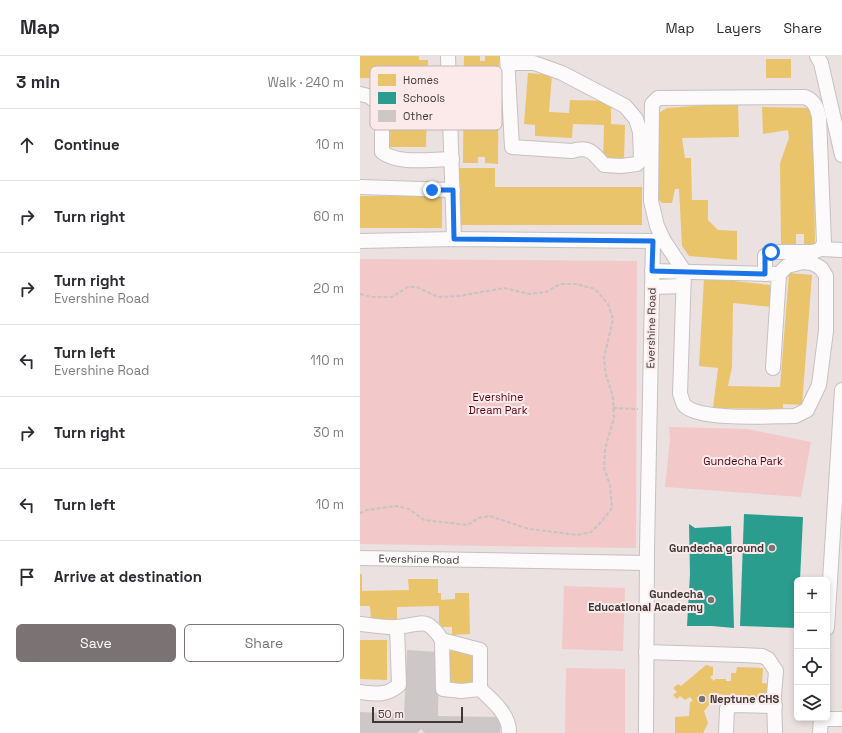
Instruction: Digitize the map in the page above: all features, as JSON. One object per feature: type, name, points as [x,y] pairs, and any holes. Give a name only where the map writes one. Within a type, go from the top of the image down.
[{"type":"street","points":[[448,56],[448,66]]},
{"type":"street","points":[[817,56],[821,63],[842,155]]},
{"type":"street","points":[[646,159],[630,166],[604,165],[592,151],[581,148],[572,150],[512,147],[507,59],[534,63],[562,73],[625,106],[636,119],[646,159],[651,201],[657,226],[664,241],[684,271],[680,394],[684,405],[692,410],[707,415],[795,416],[807,410],[819,385],[826,331],[826,276],[821,268],[812,263],[803,262],[787,266],[779,274],[774,368]]},
{"type":"street","points":[[360,94],[370,97]]},
{"type":"street","points":[[646,159],[652,104],[658,98],[805,97],[811,99],[817,107],[819,117],[824,243],[821,249]]},
{"type":"street","points":[[382,130],[382,152],[393,158],[452,159]]},
{"type":"street","points":[[451,130],[454,239]]},
{"type":"street","points":[[360,187],[453,190]]},
{"type":"street","name":"Evershine Road","points":[[360,241],[454,239],[653,241],[649,409],[646,733]]},
{"type":"street","points":[[765,274],[765,256],[771,252],[813,252],[821,249],[842,250]]},
{"type":"street","points":[[652,271],[779,274]]},
{"type":"street","points":[[652,287],[683,286]]},
{"type":"street","points":[[828,613],[840,456],[842,390]]},
{"type":"street","name":"Evershine Road","points":[[360,558],[647,563]]},
{"type":"street","points":[[360,624],[397,627],[420,622],[434,627],[442,640],[443,689],[461,691],[480,689]]},
{"type":"street","points":[[360,692],[375,694],[391,692],[399,685],[397,627]]},
{"type":"street","points":[[442,640],[480,650],[480,689],[500,708],[510,728],[509,733]]},
{"type":"street","points":[[646,652],[762,656],[768,659],[776,671],[775,733]]},
{"type":"street","points":[[726,733],[727,709],[733,705],[775,706]]},
{"type":"street","points":[[830,718],[842,719]]},
{"type":"street","points":[[820,733],[821,721]]},
{"type":"path","points":[[360,294],[371,297],[392,296],[408,287],[417,287],[438,296],[459,296],[504,288],[529,294],[546,292],[560,284],[576,284],[595,289],[608,304],[613,319],[604,358],[606,375],[613,397],[614,418],[605,449],[604,468],[610,485],[612,508],[591,532],[577,536],[529,529],[490,516],[478,518],[468,524],[424,520],[409,509],[396,506],[367,510],[360,513]]},
{"type":"path","points":[[613,408],[649,409]]},
{"type":"green space","name":"Evershine Dream Park","points":[[360,259],[637,261],[636,548],[360,544]]},
{"type":"green space","name":"Gundecha Park","points":[[669,427],[748,429],[811,442],[801,497],[665,487],[670,440]]},
{"type":"green space","points":[[564,586],[625,588],[623,651],[562,649]]},
{"type":"green space","points":[[566,668],[625,669],[625,733],[565,733]]},
{"type":"building: Homes","points":[[360,56],[419,56],[419,60],[428,60],[428,66],[370,66],[370,78],[360,78]]},
{"type":"building: Homes","points":[[464,56],[480,56],[480,61],[485,61],[485,56],[499,56],[499,66],[464,66]]},
{"type":"building: Homes","points":[[766,59],[791,59],[791,78],[766,78]]},
{"type":"building: Homes","points":[[528,73],[552,75],[549,112],[569,113],[570,100],[611,101],[611,124],[625,125],[624,160],[603,160],[604,125],[573,124],[572,138],[535,136],[535,125],[524,124]]},
{"type":"building: Homes","points":[[738,103],[739,137],[682,138],[685,158],[691,158],[692,200],[708,200],[708,220],[718,230],[737,231],[737,260],[689,256],[682,246],[679,189],[675,189],[672,203],[662,203],[658,199],[655,115],[667,108]]},
{"type":"building: Homes","points":[[762,107],[813,108],[815,245],[804,245],[804,234],[796,234],[796,245],[781,244],[780,163],[789,138],[788,130],[763,134]]},
{"type":"building: Homes","points":[[390,130],[426,130],[426,147],[390,147]]},
{"type":"building: Homes","points":[[463,130],[498,130],[498,164],[485,163],[485,157],[478,157],[478,163],[463,163]]},
{"type":"building: Homes","points":[[458,168],[495,168],[495,187],[642,187],[642,225],[458,225]]},
{"type":"building: Homes","points":[[360,196],[442,196],[442,228],[360,228]]},
{"type":"building: Homes","points":[[789,273],[812,275],[802,405],[783,404],[783,409],[713,408],[718,368],[699,366],[704,278],[770,285],[771,307],[733,303],[732,367],[728,386],[780,387]]},
{"type":"building: Homes","points":[[360,574],[362,574],[362,591],[409,590],[408,579],[438,579],[438,593],[441,593],[441,600],[455,599],[455,593],[469,593],[470,634],[452,635],[452,627],[439,627],[439,606],[397,607],[397,619],[371,620],[370,606],[360,606]]},
{"type":"building: Homes","points":[[360,640],[387,640],[387,680],[360,679]]},
{"type":"building: Homes","points":[[446,651],[476,652],[477,685],[447,687]]},
{"type":"building: Homes","name":"Neptune CHS","points":[[706,665],[713,667],[713,675],[710,677],[714,681],[715,679],[726,679],[726,681],[731,681],[731,673],[736,673],[737,667],[763,668],[762,683],[771,684],[770,703],[755,702],[755,697],[739,697],[739,701],[724,700],[724,695],[718,694],[704,711],[708,723],[703,733],[675,733],[675,717],[689,716],[690,702],[693,701],[690,697],[685,700],[680,696],[677,699],[673,695],[677,692],[673,688],[678,684],[681,686]]},
{"type":"building: Schools","name":"Gundecha ground","points":[[744,514],[803,517],[800,577],[794,577],[794,628],[740,626]]},
{"type":"building: Schools","name":"Gundecha Educational Academy","points":[[689,524],[695,528],[731,526],[734,628],[687,626],[690,574]]},
{"type":"building: Other","points":[[407,650],[439,652],[438,716],[501,717],[500,733],[425,733],[421,729],[417,733],[360,733],[360,712],[404,714]]},
{"type":"place","name":"Gundecha ground","points":[[772,548]]},
{"type":"place","name":"Gundecha Educational Academy","points":[[711,600]]},
{"type":"place","name":"Neptune CHS","points":[[702,699]]},
{"type":"route","points":[[432,190],[453,190],[454,239],[653,241],[652,271],[765,274],[765,256],[771,252]]}]
